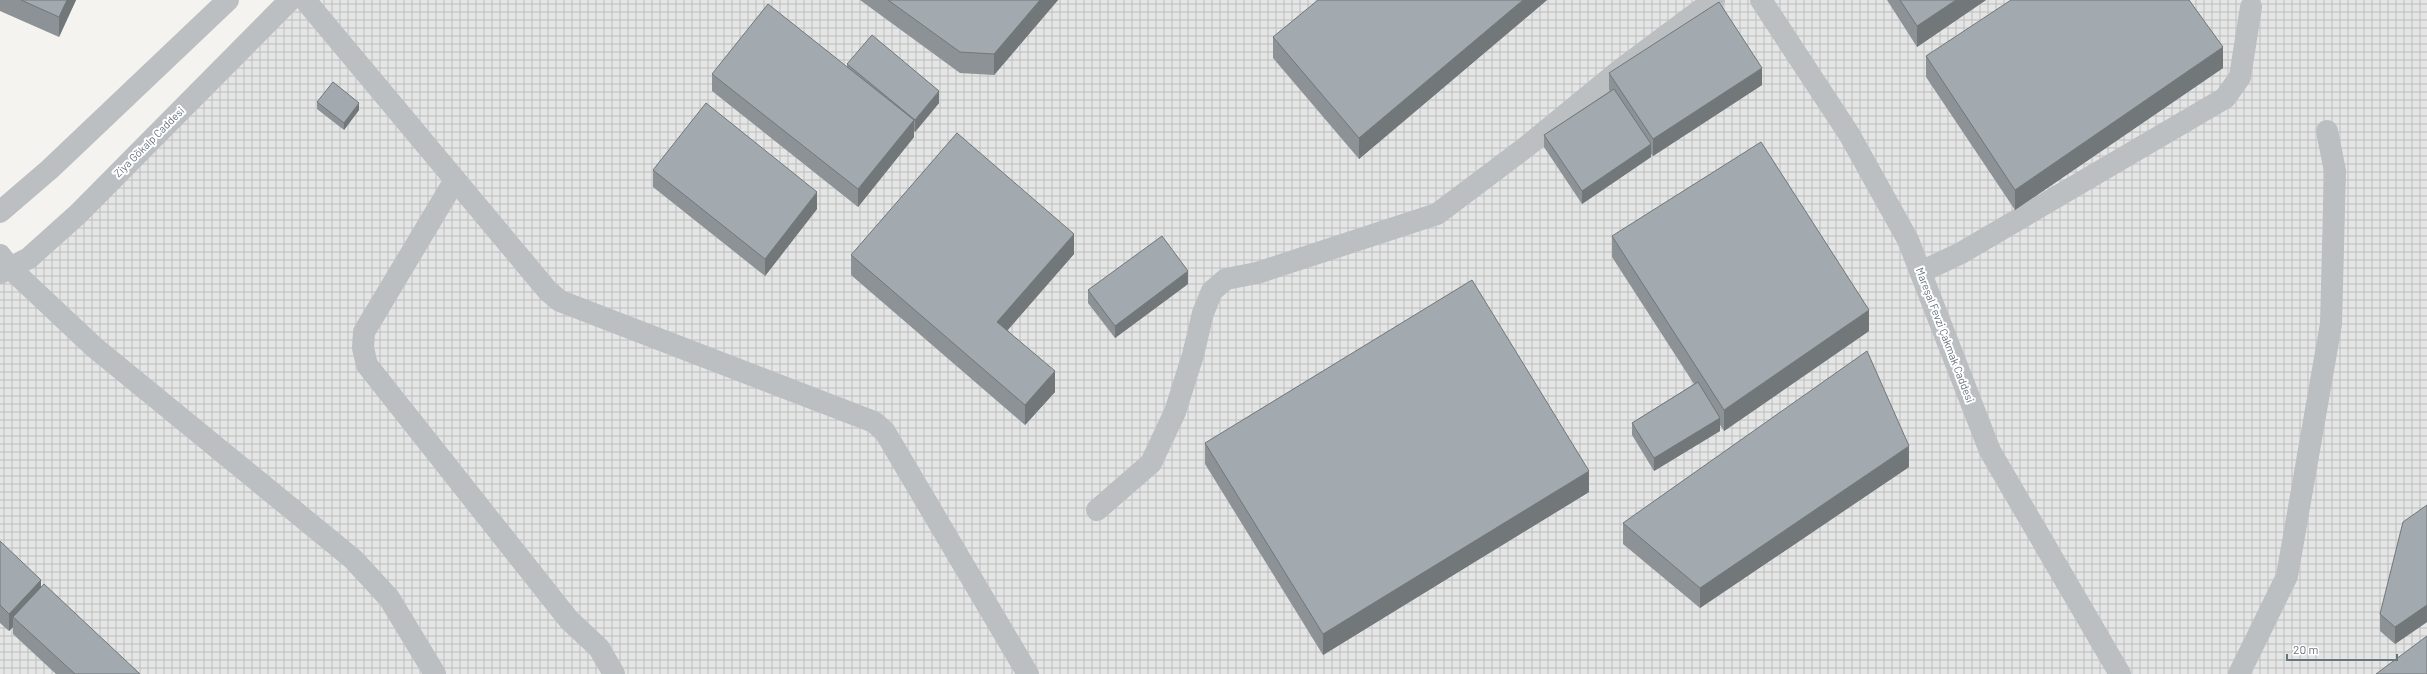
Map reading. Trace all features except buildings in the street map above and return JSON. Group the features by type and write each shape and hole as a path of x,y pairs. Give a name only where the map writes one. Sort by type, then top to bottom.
{"street":[{"path":"0,212 50,169 228,0"},
{"name":"Ziya Gökalp Caddesi","path":"3,265 29,258 78,214 290,0"},
{"path":"305,0 548,291 560,301 874,422 885,432 1028,674"},
{"path":"1097,510 1151,463 1175,412 1193,355 1203,313 1212,291 1221,283 1226,279 1258,273 1437,214 1526,148 1620,70 1714,0"},
{"name":"Mareşal Fevzi Çakmak Caddesi","path":"1761,0 1849,134 1908,240 1990,451 2120,674"},
{"path":"1921,272 1961,253 2225,98 2240,78 2251,7"},
{"path":"2239,674 2287,576 2331,324 2335,171 2327,131"},
{"path":"455,180 364,332 363,348 367,365 569,620 599,648 614,674"},
{"path":"3,265 94,347 353,559 389,598 435,674"}],"shaded area":[{"path":"294,0 2427,0 2427,674 0,674 0,275"}]}
